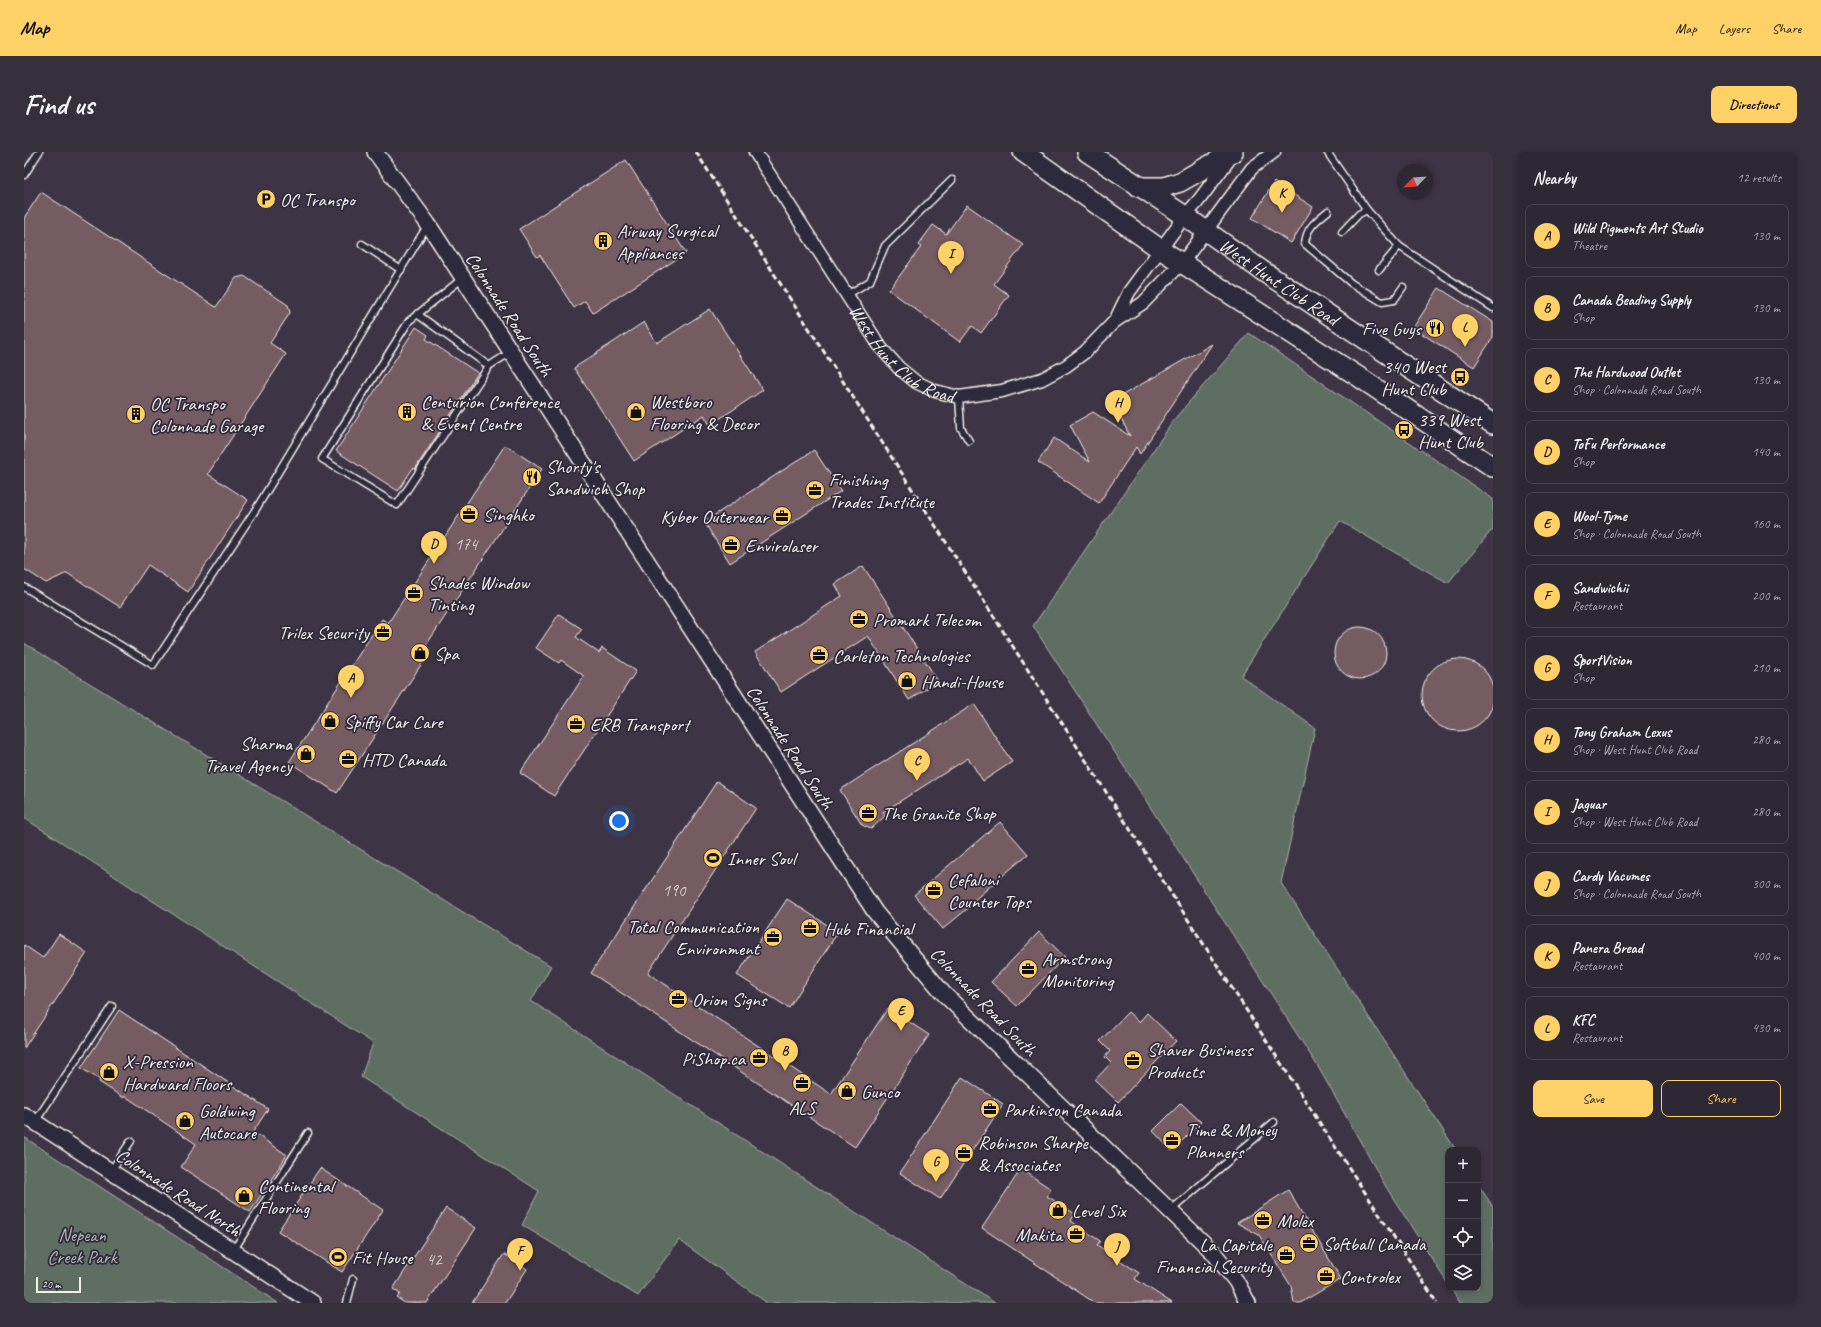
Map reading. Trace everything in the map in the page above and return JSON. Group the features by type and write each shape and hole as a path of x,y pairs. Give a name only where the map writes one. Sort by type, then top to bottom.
{"main road":[{"name":"West Hunt Club Road","path":"1023,152 1160,249 1352,373 1493,467"},
{"name":"West Hunt Club Road","path":"1087,152 1185,216 1264,272 1493,424"},
{"path":"1139,187 1164,187 1180,182 1234,152"}],"street":[{"name":"Colonnade Road South","path":"375,152 428,224 875,912 944,994 1213,1252 1236,1281 1248,1303"},
{"name":"West Hunt Club Road","path":"755,152 881,348 899,368 916,382 935,391 959,397 1022,387 1042,379 1066,366 1085,352 1114,322 1143,303 1182,262"},
{"path":"1160,249 1199,200 1234,152"},
{"path":"1182,262 1252,168 1274,152"},
{"name":"West Hunt Club Road","path":"1114,322 1129,292 1160,249"},
{"name":"Colonnade Road North","path":"30,1118 313,1303"}],"lane":[{"path":"24,175 39,152"},
{"path":"1327,152 1367,210 1399,246 1493,308"},
{"path":"847,294 870,281 885,246 952,180"},
{"path":"1342,232 1359,214 1367,210"},
{"path":"1328,211 1311,225 1305,244 1352,283 1382,302 1394,300 1403,287"},
{"path":"24,587 153,665 256,509 428,224"},
{"path":"362,244 401,270"},
{"path":"1379,270 1399,246"},
{"path":"463,278 408,321 322,458 397,505 489,366 511,352"},
{"path":"417,314 489,366"},
{"path":"959,397 961,428 969,441"},
{"path":"30,1118 112,1006"},
{"path":"1170,1211 1274,1122"},
{"path":"233,1251 308,1133"},
{"path":"111,1171 131,1141"},
{"path":"347,1303 353,1279"}],"green space":[{"path":"1249,333 1493,499 1493,531 1491,531 1448,583 1340,521 1241,676 1315,728 1281,883 1454,1147 1445,1147 1445,1279 1386,1187 1317,1065 1033,626 1176,417"},
{"path":"24,643 551,966 531,1001 995,1303 767,1303 679,1240 638,1296 522,1225 539,1191 361,1077 373,1043 24,818"},
{"name":"Nepean Creek Park","path":"24,1137 278,1303 24,1303"},
{"path":"1481,1189 1493,1207 1493,1303 1460,1303 1453,1291 1481,1291"}],"building":[{"name":"Airway Surgical Appliances","path":"626,160 686,253 593,313 585,301 574,308 540,255 537,257 519,229"},
{"path":"1274,182 1313,207 1291,243 1252,218"},
{"name":"OC Transpo Colonnade Garage","path":"41,192 216,307 236,278 244,276 288,305 290,313 270,343 286,354 208,474 248,500 188,592 148,565 120,607 67,573 46,583 24,569 24,218"},
{"path":"967,205 1023,245 994,284 1009,295 981,333 972,326 960,342 889,290 921,247 918,245 933,225 946,234"},
{"path":"1439,288 1493,322 1493,337 1474,367 1413,328"},
{"path":"710,309 763,390 710,425 704,415 634,461 574,368 644,322 657,343"},
{"name":"Centurion Conference & Event Centre","path":"416,327 428,335 426,339 478,373 415,469 413,468 398,491 336,451"},
{"path":"1212,344 1140,454 1136,447 1099,503 1038,462 1054,438 1090,462 1070,425 1093,412 1130,436 1112,401"},
{"path":"505,445 542,469 425,647 430,651 337,793 289,762 382,619 388,623"},
{"path":"814,450 841,491 730,563 704,522"},
{"path":"863,566 938,681 909,700 868,636 781,692 755,652 842,596 835,584"},
{"name":"ERB Transport","path":"559,614 582,629 576,637 599,653 602,648 636,671 554,796 520,773 584,676 561,660 559,663 536,648"},
{"path":"1355,627 1365,627 1379,634 1386,648 1386,658 1379,672 1365,679 1355,679 1345,675 1338,668 1334,658 1334,648 1338,638 1345,631"},
{"path":"1451,659 1465,659 1472,661 1484,669 1492,681 1494,695 1492,709 1484,721 1472,729 1465,731 1451,731 1444,729 1432,721 1424,709 1422,702 1422,688 1424,681 1432,669 1444,661"},
{"path":"974,704 1012,762 983,781 968,758 883,812 885,816 871,829 862,825 840,790"},
{"path":"717,781 756,808 648,973 831,1094 888,1008 929,1035 855,1147 591,973"},
{"path":"1000,822 1028,854 943,929 914,895"},
{"path":"787,899 838,932 789,1008 737,975"},
{"name":"Armstrong Monitoring","path":"1039,932 1065,957 1017,1006 991,982"},
{"path":"59,934 87,953 24,1048 24,945 43,958"},
{"path":"119,1010 268,1109 253,1132 287,1155 250,1212 181,1167 196,1144 125,1096 124,1098 99,1082 100,1080 81,1068"},
{"name":"Shaver Business Products","path":"1128,1012 1139,1022 1147,1013 1176,1041 1118,1102 1095,1080 1111,1063 1105,1057 1110,1051 1100,1041"},
{"path":"962,1077 1003,1104 940,1199 900,1173"},
{"path":"1181,1103 1201,1122 1172,1151 1153,1131"},
{"path":"320,1168 383,1210 342,1272 278,1231"},
{"path":"1021,1169 1051,1189 1047,1196 1075,1214 1071,1221 1100,1241 1097,1245 1139,1273 1135,1279 1172,1303 1095,1303 982,1228"},
{"path":"1288,1190 1341,1279 1300,1303 1294,1303 1291,1286 1259,1235 1237,1223"},
{"path":"446,1208 476,1228 427,1303 405,1303 397,1298 400,1294 393,1289"},
{"path":"504,1254 527,1269 505,1303 472,1303"}],"railway":[{"path":"696,152 1217,965 1437,1303"}],"place":[{"name":"OC Transpo","path":"266,199"},
{"name":"Panera Bread","path":"1282,213"},
{"name":"Airway Surgical Appliances","path":"603,241"},
{"name":"Jaguar","path":"951,274"},
{"name":"Five Guys","path":"1435,328"},
{"name":"KFC","path":"1465,347"},
{"name":"340 West Hunt Club","path":"1460,377"},
{"name":"Centurion Conference & Event Centre","path":"407,412"},
{"name":"Westboro Flooring & Decor","path":"636,412"},
{"name":"OC Transpo Colonnade Garage","path":"136,414"},
{"name":"Tony Graham Lexus","path":"1118,423"},
{"name":"339 West Hunt Club","path":"1404,430"},
{"name":"Shorty's Sandwich Shop","path":"532,477"},
{"name":"Finishing Trades Institute","path":"815,490"},
{"name":"Singhko","path":"469,514"},
{"name":"Kyber Outerwear","path":"782,516"},
{"name":"Envirolaser","path":"731,545"},
{"name":"ToFu Performance","path":"434,564"},
{"name":"Shades Window Tinting","path":"414,593"},
{"name":"Promark Telecom","path":"859,619"},
{"name":"Trilex Security","path":"383,632"},
{"name":"Spa","path":"420,653"},
{"name":"Carleton Technologies","path":"819,655"},
{"name":"Handi-House","path":"907,681"},
{"name":"Wild Pigments Art Studio","path":"351,698"},
{"name":"Spiffy Car Care","path":"330,721"},
{"name":"ERB Transport","path":"576,724"},
{"name":"Sharma Travel Agency","path":"306,754"},
{"name":"HTD Canada","path":"348,759"},
{"name":"The Hardwood Outlet","path":"917,781"},
{"name":"The Granite Shop","path":"868,813"},
{"name":"Inner Soul","path":"713,858"},
{"name":"Cefaloni Counter Tops","path":"934,890"},
{"name":"Hub Financial","path":"810,928"},
{"name":"Total Communication Environment","path":"773,937"},
{"name":"Armstrong Monitoring","path":"1028,969"},
{"name":"Orion Signs","path":"678,999"},
{"name":"Wool-Tyme","path":"901,1031"},
{"name":"PiShop.ca","path":"759,1058"},
{"name":"Shaver Business Products","path":"1133,1060"},
{"name":"Canada Beading Supply","path":"785,1071"},
{"name":"X-Pression Hardward Floors","path":"109,1072"},
{"name":"ALS","path":"802,1083"},
{"name":"Gunco","path":"847,1091"},
{"name":"Parkinson Canada","path":"990,1109"},
{"name":"Goldwing Autocare","path":"185,1121"},
{"name":"Time & Money Planners","path":"1172,1140"},
{"name":"Robinson Sharpe & Associates","path":"964,1153"},
{"name":"SportVision","path":"936,1182"},
{"name":"Continental Flooring","path":"244,1196"},
{"name":"Level Six","path":"1058,1210"},
{"name":"Molex","path":"1263,1220"},
{"name":"Makita","path":"1076,1234"},
{"name":"Softball Canada","path":"1309,1243"},
{"name":"La Capitale Financial Security","path":"1286,1255"},
{"name":"Fit House","path":"338,1257"},
{"name":"Cardy Vacumes","path":"1117,1266"},
{"name":"Sandwichii","path":"520,1271"},
{"name":"Controlex","path":"1326,1276"}]}
